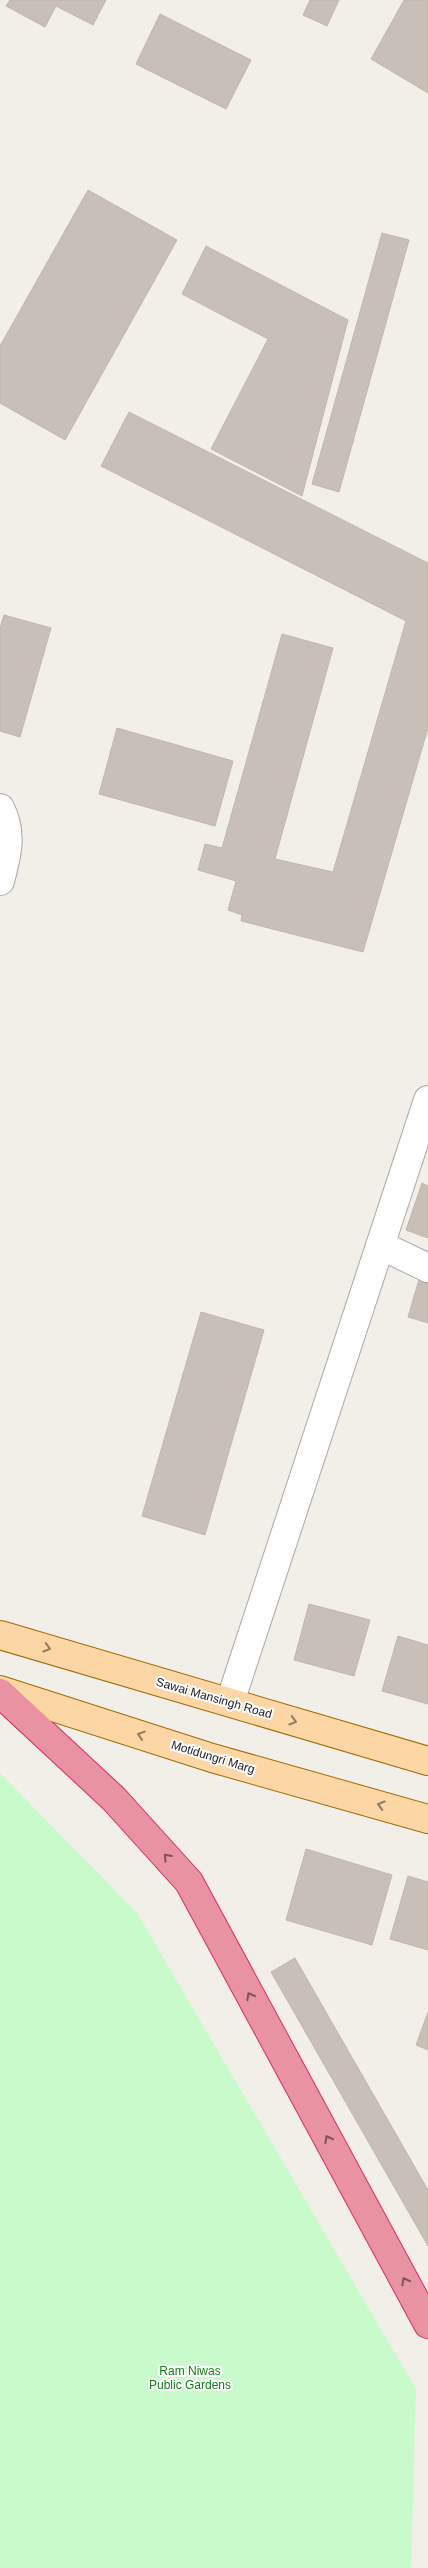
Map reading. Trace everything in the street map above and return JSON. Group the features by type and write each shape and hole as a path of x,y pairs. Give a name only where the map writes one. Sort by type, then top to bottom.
{"highway":[{"path":"0,1692 114,1799 189,1882 428,2324"}],"main road":[{"name":"Sawai Mansingh Road","path":"0,1635 428,1761"},
{"name":"Motidungri Marg","path":"0,1692 212,1758 428,1819"}],"street":[{"path":"0,808 7,821 9,850 0,881"},
{"path":"230,1702 428,1100"},
{"path":"380,1244 428,1268"}],"green space":[{"name":"Ram Niwas Public Gardens","path":"0,1773 137,1913 416,2389 411,2568 0,2568"}],"building":[{"path":"10,0 106,0 93,25 56,6 45,27 6,6"},
{"path":"310,0 339,0 327,26 303,15"},
{"path":"404,0 428,0 428,93 371,59"},
{"path":"160,14 251,60 226,109 136,64"},
{"path":"88,190 177,240 65,440 0,403 0,346"},
{"path":"382,233 409,240 339,492 312,484"},
{"path":"206,246 348,320 302,496 211,449 268,339 182,294"},
{"path":"129,412 428,563 428,728 363,952 241,921 242,915 228,910 236,881 198,870 205,844 222,848 282,634 333,648 275,859 333,872 406,621 101,466"},
{"path":"4,615 51,628 20,737 0,731 0,628"},
{"path":"117,728 233,761 215,826 99,794"},
{"path":"422,1183 428,1186 428,1238 406,1230"},
{"path":"420,1276 428,1279 428,1323 408,1317"},
{"path":"201,1312 264,1330 205,1535 142,1516"},
{"path":"309,1604 370,1620 354,1676 294,1660"},
{"path":"398,1636 428,1645 428,1704 382,1691"},
{"path":"306,1849 392,1875 372,1945 286,1920"},
{"path":"408,1876 428,1882 428,1950 390,1939"},
{"path":"295,1958 428,2190 428,2246 271,1972"},
{"path":"428,2012 428,2050 416,2045"}]}
